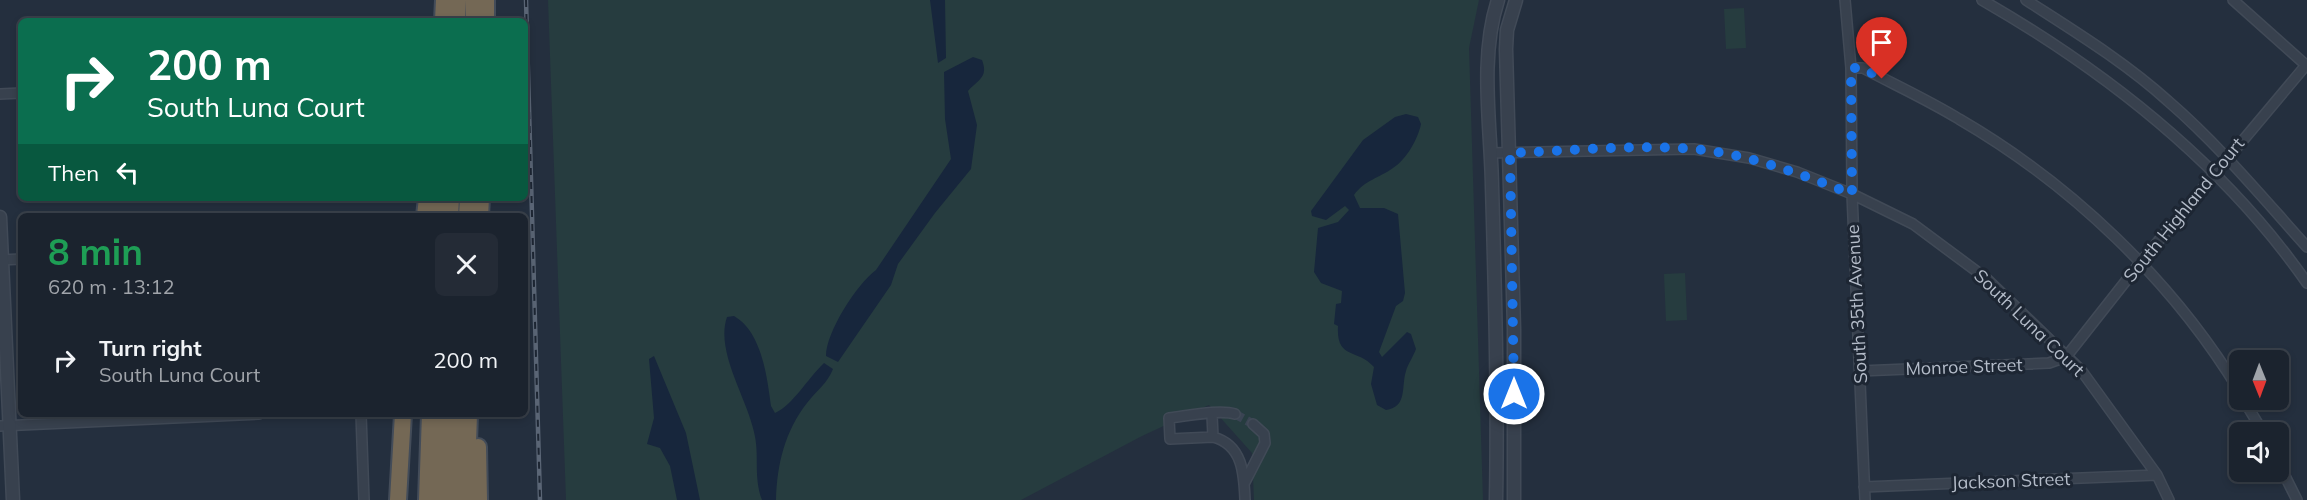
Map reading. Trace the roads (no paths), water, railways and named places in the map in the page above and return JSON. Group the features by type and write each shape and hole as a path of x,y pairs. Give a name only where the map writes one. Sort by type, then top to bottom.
{"highway":[{"path":"443,18 444,0"},
{"path":"456,18 457,0"},
{"path":"473,0 474,18"},
{"path":"486,0 486,18"},
{"path":"398,500 403,417"},
{"path":"427,500 430,417"},
{"path":"440,500 443,417"},
{"path":"454,500 457,417"},
{"path":"466,500 469,417"},
{"path":"476,417 479,500"}],"street":[{"path":"1496,500 1489,49 1498,0"},
{"path":"1514,500 1514,329 1507,40 1516,0"},
{"name":"South 35th Avenue","path":"1845,0 1851,68 1852,194 1865,500"},
{"path":"1982,0 2040,34 2094,71 2150,114 2214,173 2277,244 2307,283"},
{"path":"2026,0 2082,35 2167,99 2227,157 2307,247"},
{"path":"2233,0 2306,65"},
{"path":"2040,34 2051,16"},
{"name":"South Highland Court","path":"2066,357 2227,157 2306,65"},
{"path":"1851,68 1863,68 1960,119 2039,172 2082,207 2140,263 2174,300 2229,377"},
{"path":"0,94 18,93"},
{"name":"South Luna Court","path":"1491,153 1694,149 1749,158 1787,169 1852,194 1913,224 1987,279 2081,370 2157,475 2169,500"},
{"path":"0,217 5,426 13,500"},
{"path":"1,260 18,259"},
{"name":"Monroe Street","path":"1860,371 2049,363 2066,357"},
{"path":"1235,414 1226,411 1212,415 1169,418 1170,439 1213,437 1222,440 1240,457 1245,500"},
{"path":"1212,415 1213,437"},
{"path":"5,426 173,417"},
{"path":"361,417 364,500"},
{"path":"1244,484 1265,443 1264,434 1253,424"},
{"path":"1240,457 1258,457"},
{"name":"Jackson Street","path":"1864,487 2157,475"},
{"path":"2288,482 2297,500"}],"water":[{"path":"930,0 945,0 946,58 938,63"},
{"path":"973,57 982,60 984,71 981,78 968,91 977,125 971,169 898,264 891,285 838,362 826,356 827,346 844,309 860,286 876,270 951,159 945,119 944,72"},
{"path":"1406,114 1418,117 1421,124 1411,149 1398,164 1367,183 1354,195 1360,208 1384,208 1398,214 1405,293 1403,301 1396,306 1379,352 1382,357 1407,332 1411,334 1416,349 1406,371 1401,400 1398,405 1386,410 1377,405 1371,384 1374,367 1361,357 1344,349 1340,344 1338,326 1334,324 1336,304 1341,303 1342,291 1321,283 1314,272 1318,228 1338,222 1349,210 1345,206 1326,220 1312,216 1311,211 1363,140 1395,117"},
{"path":"734,316 743,323 757,344 765,369 771,406 775,413 794,398 824,363 833,369 793,425 780,461 776,500 762,500 759,491 754,432 728,359 724,330 727,317"},
{"path":"654,356 686,433 700,500 677,500 670,466 660,448 647,444 654,418 649,359"}],"tunnel":[{"path":"1235,414 1253,424"}],"railway":[{"path":"526,0 527,18"},
{"path":"528,71 540,500"}]}
